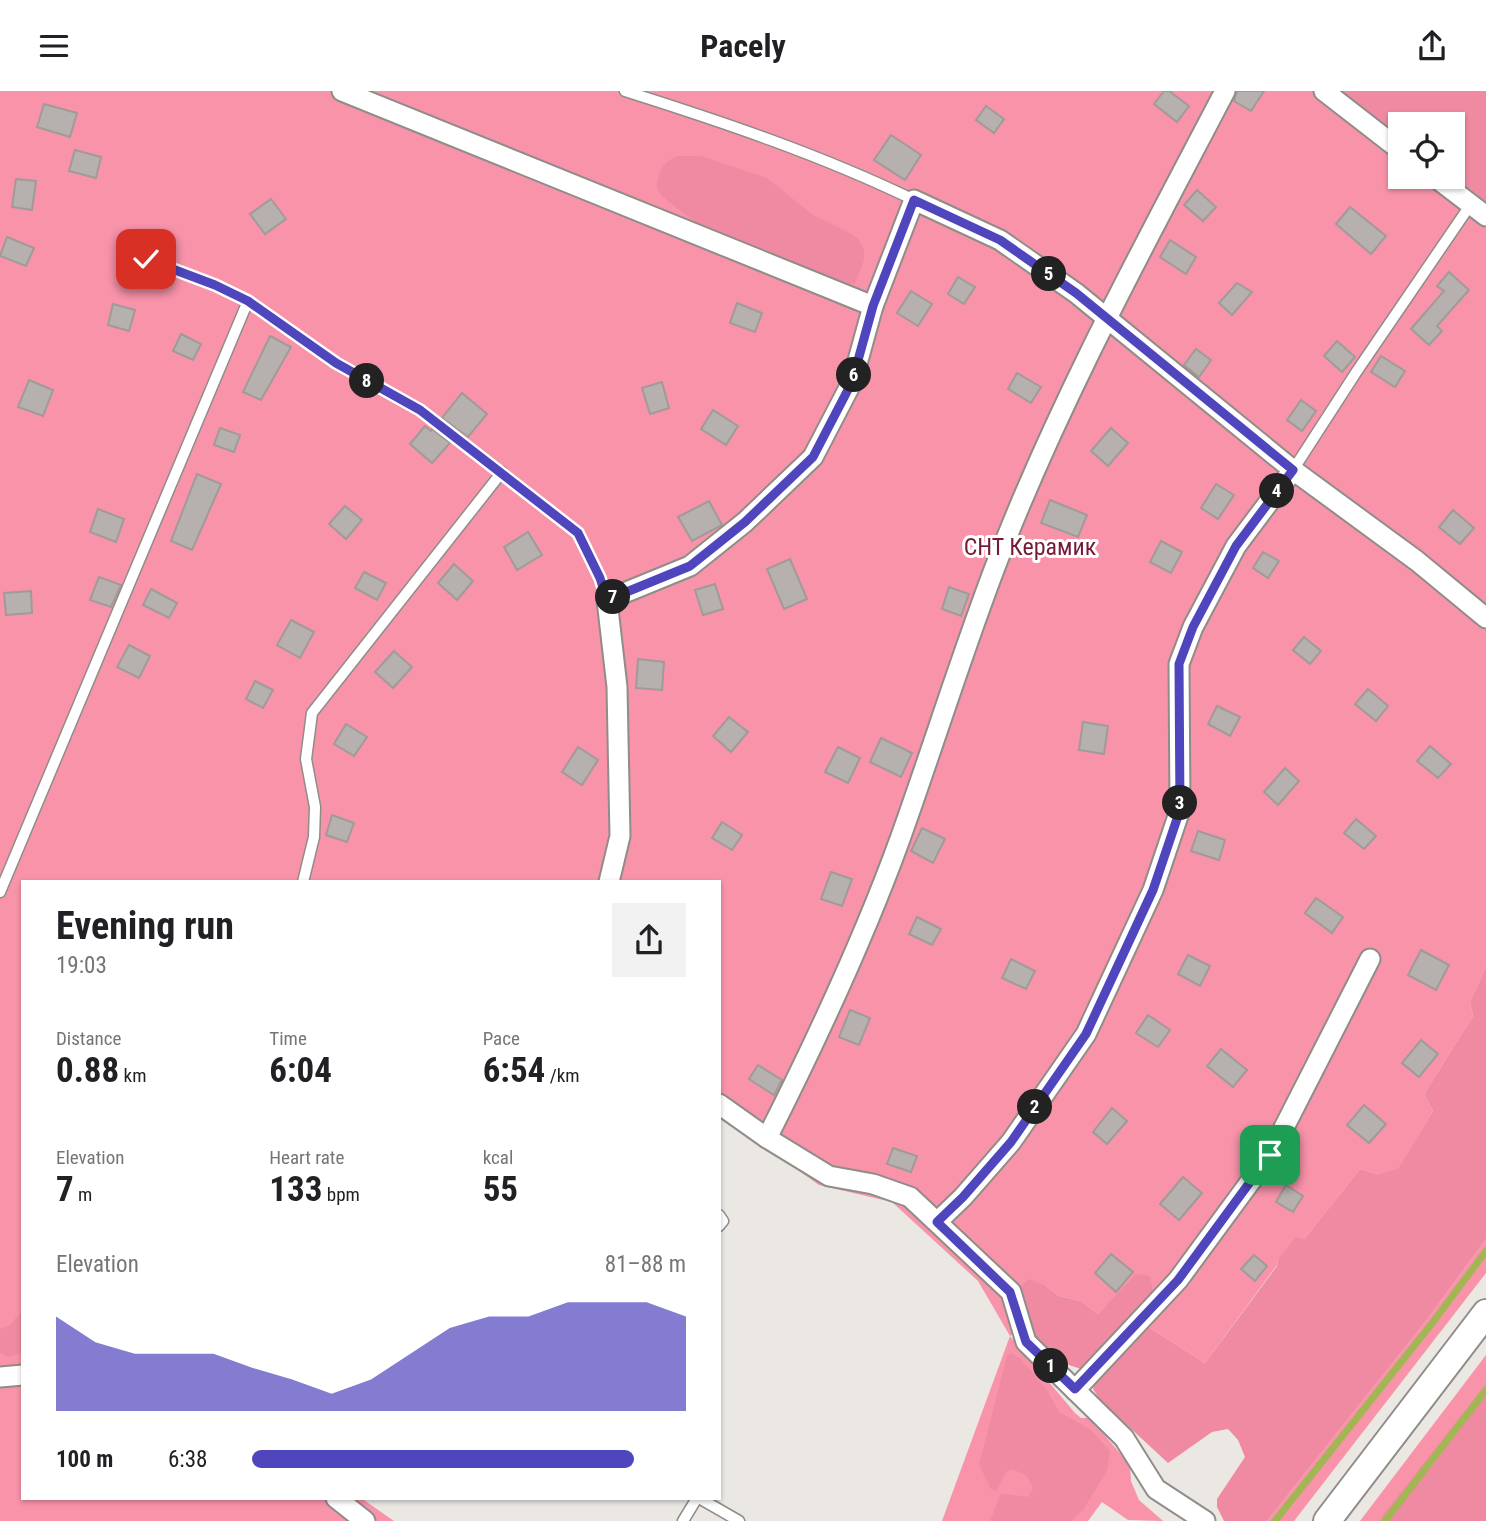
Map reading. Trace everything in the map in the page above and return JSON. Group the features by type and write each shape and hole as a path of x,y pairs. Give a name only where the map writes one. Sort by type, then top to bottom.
{"main road":[{"path":"1327,1521 1486,1313"}],"street":[{"path":"342,91 873,306"},
{"path":"767,1138 803,1068 860,938 900,839 932,741 998,561 1059,417 1107,318 1225,91"},
{"path":"1324,91 1388,141"},
{"path":"1451,189 1478,210"},
{"path":"609,880 620,836 617,687 607,600 690,566 745,522 813,457 852,382 873,306 914,200 1000,240 1076,293 1293,470 1417,561 1486,618"},
{"path":"937,1222 963,1197 1011,1142 1086,1034 1153,890 1180,810 1179,664 1193,627 1236,546 1293,470"},
{"path":"1075,1389 1178,1280 1270,1155 1370,959"},
{"path":"721,1105 828,1176 873,1184 910,1197 1010,1292 1026,1342 1124,1438 1156,1489 1194,1519"},
{"path":"0,1377 21,1375"},
{"path":"339,1500 365,1521"}],"lane":[{"path":"625,91 776,141 914,200"},
{"path":"1293,470 1357,371 1478,210"},
{"path":"146,259 215,285 248,301 336,363 420,410 578,533 600,578 607,600"},
{"path":"0,892 248,301"},
{"path":"303,880 314,827 315,807 306,759 312,713 502,472"},
{"path":"683,1521 697,1500"},
{"path":"702,1500 739,1521"}],"green space":[{"name":"СНТ Керамик","path":"0,91 1341,91 1388,127 1388,189 1465,189 1465,185 1486,202 1486,967 1470,1001 1473,1016 1424,1094 1433,1111 1398,1170 1377,1174 1360,1169 1304,1239 1278,1259 1277,1265 1205,1363 1144,1324 1115,1297 1098,1314 1081,1301 1059,1296 1046,1286 1026,1324 1010,1336 978,1281 892,1202 819,1185 721,1115 721,880 21,880 21,1500 364,1500 394,1521 0,1521"},
{"path":"1486,1239 1486,1273 1294,1521 1267,1521 1426,1321"},
{"path":"1010,1336 1075,1413 1081,1418 1090,1418 1130,1465 1131,1481 1139,1500 1163,1521 1128,1520 1102,1502 1088,1521 942,1521"},
{"path":"1486,1355 1486,1521 1360,1521"}],"shaded area":[{"path":"1341,91 1486,91 1486,202 1465,185 1465,112 1388,112 1388,127"},
{"path":"677,156 701,156 767,178 813,215 850,233 859,240 864,249 864,260 855,284 842,283 696,223 657,189 662,169"},
{"path":"1486,967 1486,1239 1426,1321 1267,1521 1224,1521 1217,1507 1217,1499 1245,1457 1238,1440 1228,1429 1212,1432 1168,1463 1100,1400 1093,1389 1096,1377 1144,1324 1205,1363 1277,1266 1278,1259 1296,1237 1304,1239 1360,1169 1377,1174 1398,1169 1433,1111 1424,1094 1473,1016 1470,1001"},
{"path":"1136,1274 1150,1276 1153,1291 1147,1306 1081,1369 1066,1364 1032,1341 1017,1291 1029,1279 1046,1286 1059,1296 1081,1301 1098,1314"},
{"path":"21,1312 21,1354 7,1357 0,1353 0,1329 10,1325"},
{"path":"1011,1353 1021,1359 1047,1390 1059,1412 1090,1429 1110,1451 1107,1470 1084,1509 1071,1521 990,1521 1000,1495 1028,1497 1033,1488 1027,1476 1013,1469 1007,1471 996,1491 991,1489 979,1465 1007,1356"},
{"path":"1486,1384 1486,1521 1380,1521 1383,1515"}],"building":[{"path":"1164,91 1169,91 1189,106 1177,122 1154,104"},
{"path":"1237,91 1264,91 1251,111 1234,101"},
{"path":"44,104 77,113 70,137 37,127"},
{"path":"986,106 1004,119 994,133 976,120"},
{"path":"891,135 921,155 905,180 874,160"},
{"path":"75,150 101,157 96,178 69,171"},
{"path":"16,179 36,181 32,210 12,207"},
{"path":"1197,190 1216,207 1203,221 1184,205"},
{"path":"271,199 286,219 265,234 250,214"},
{"path":"1350,207 1386,236 1371,254 1336,224"},
{"path":"7,237 34,248 26,266 0,256"},
{"path":"1170,240 1196,257 1186,274 1160,257"},
{"path":"1449,272 1469,290 1437,326 1442,331 1429,345 1411,329 1444,291 1437,286"},
{"path":"958,277 975,287 964,304 948,294"},
{"path":"1237,283 1252,292 1232,315 1219,303"},
{"path":"911,291 932,304 918,326 897,313"},
{"path":"737,303 762,313 755,332 730,323"},
{"path":"113,304 135,310 129,331 108,325"},
{"path":"181,334 201,344 193,360 173,351"},
{"path":"270,336 291,347 261,400 243,392"},
{"path":"1337,341 1355,357 1342,372 1324,356"},
{"path":"1196,349 1211,360 1199,377 1184,365"},
{"path":"1381,356 1405,371 1395,387 1371,372"},
{"path":"1017,373 1041,387 1031,403 1008,389"},
{"path":"29,380 53,390 43,416 18,407"},
{"path":"662,382 669,408 650,414 642,388"},
{"path":"462,393 487,414 468,437 442,418"},
{"path":"1301,400 1316,411 1302,431 1287,420"},
{"path":"713,410 738,426 726,445 701,429"},
{"path":"425,426 450,443 432,463 410,444"},
{"path":"220,428 240,435 234,452 214,445"},
{"path":"1111,428 1128,443 1108,466 1091,451"},
{"path":"197,474 221,484 192,550 171,541"},
{"path":"1216,484 1234,495 1218,519 1201,508"},
{"path":"1050,500 1087,515 1078,537 1041,523"},
{"path":"709,501 722,525 692,541 678,517"},
{"path":"345,506 362,520 346,539 329,524"},
{"path":"98,509 124,519 116,542 90,532"},
{"path":"1453,510 1474,528 1460,544 1439,527"},
{"path":"528,532 542,555 517,570 504,547"},
{"path":"1161,541 1182,552 1171,573 1150,562"},
{"path":"1263,552 1279,561 1268,578 1253,568"},
{"path":"790,559 807,599 784,609 767,569"},
{"path":"454,564 473,581 457,600 438,583"},
{"path":"364,572 386,583 377,600 355,588"},
{"path":"99,577 121,585 111,607 90,600"},
{"path":"715,584 723,609 703,615 695,590"},
{"path":"949,587 969,594 961,616 942,609"},
{"path":"151,589 177,603 169,618 143,605"},
{"path":"31,591 32,613 6,615 4,593"},
{"path":"291,620 314,632 300,658 277,645"},
{"path":"1304,637 1321,651 1310,664 1293,650"},
{"path":"129,645 150,656 139,678 117,667"},
{"path":"394,651 412,667 393,688 375,672"},
{"path":"638,659 664,662 662,690 636,688"},
{"path":"255,681 273,690 263,708 246,699"},
{"path":"1368,689 1388,706 1376,721 1355,704"},
{"path":"1217,706 1240,717 1230,736 1208,724"},
{"path":"729,717 748,732 731,752 713,736"},
{"path":"1083,722 1108,726 1104,754 1079,750"},
{"path":"346,724 367,737 354,756 334,744"},
{"path":"881,738 912,753 901,777 870,762"},
{"path":"1430,746 1451,764 1438,778 1417,761"},
{"path":"578,747 598,760 582,785 562,772"},
{"path":"838,747 860,758 848,783 825,772"},
{"path":"1285,768 1299,781 1278,805 1264,792"},
{"path":"332,815 354,823 347,842 326,835"},
{"path":"1356,819 1376,836 1364,849 1344,833"},
{"path":"722,822 742,835 732,850 712,838"},
{"path":"922,828 945,839 933,863 911,851"},
{"path":"1198,831 1225,840 1219,860 1191,851"},
{"path":"831,872 852,879 842,906 821,899"},
{"path":"1316,898 1343,917 1332,933 1305,913"},
{"path":"917,917 941,929 932,945 909,934"},
{"path":"1421,950 1449,965 1436,990 1408,975"},
{"path":"1188,955 1210,966 1200,986 1178,974"},
{"path":"1011,959 1035,971 1026,989 1002,978"},
{"path":"850,1010 870,1018 859,1045 839,1037"},
{"path":"1148,1015 1170,1030 1158,1047 1136,1033"},
{"path":"1421,1040 1438,1054 1419,1077 1402,1063"},
{"path":"1221,1049 1247,1070 1233,1087 1207,1066"},
{"path":"758,1065 782,1080 774,1095 749,1079"},
{"path":"1364,1105 1386,1124 1369,1143 1347,1125"},
{"path":"1112,1108 1127,1121 1107,1144 1093,1132"},
{"path":"893,1148 917,1156 911,1172 887,1164"},
{"path":"1183,1177 1202,1193 1179,1220 1160,1204"},
{"path":"1286,1185 1303,1196 1293,1212 1276,1202"},
{"path":"1111,1254 1133,1272 1116,1292 1095,1273"},
{"path":"1254,1255 1267,1266 1255,1281 1241,1269"}],"waterway":[{"path":"1275,1521 1486,1251"},
{"path":"1385,1521 1486,1390"}],"route":[{"path":"146,259 215,285 248,301 336,363 420,410 578,533 600,578 607,600 690,566 745,522 813,457 852,382 873,306 914,200 1000,240 1076,293 1293,470 1236,546 1193,627 1179,664 1180,810 1153,890 1086,1034 1011,1142 963,1197 937,1222 1010,1292 1026,1342 1075,1389 1178,1280 1270,1155"}]}
